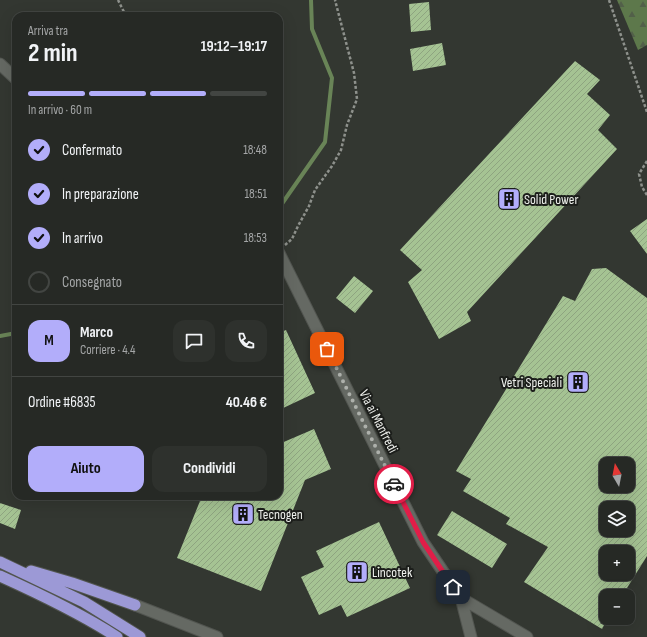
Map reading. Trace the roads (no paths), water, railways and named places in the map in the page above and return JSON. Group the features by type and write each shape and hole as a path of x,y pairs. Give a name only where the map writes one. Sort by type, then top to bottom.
{"highway":[{"path":"0,562 72,583 135,605"},
{"path":"0,562 84,602 140,637"},
{"path":"0,576 35,592 117,637"}],"street":[{"path":"0,64 12,75"},
{"name":"Via ai Manfredi","path":"283,254 423,542 460,598 471,637"},
{"name":"Via ai Manfredi","path":"460,598 527,637"},
{"path":"135,605 218,637"}],"waterway":[{"path":"283,202 325,142 332,78 312,29 311,0"},
{"path":"0,336 12,334"}],"place":[{"name":"Solid Power","path":"509,199"},
{"name":"Vetri Speciali","path":"578,382"},
{"name":"Tecnogen","path":"243,514"},
{"name":"Lincotek","path":"357,572"}]}
